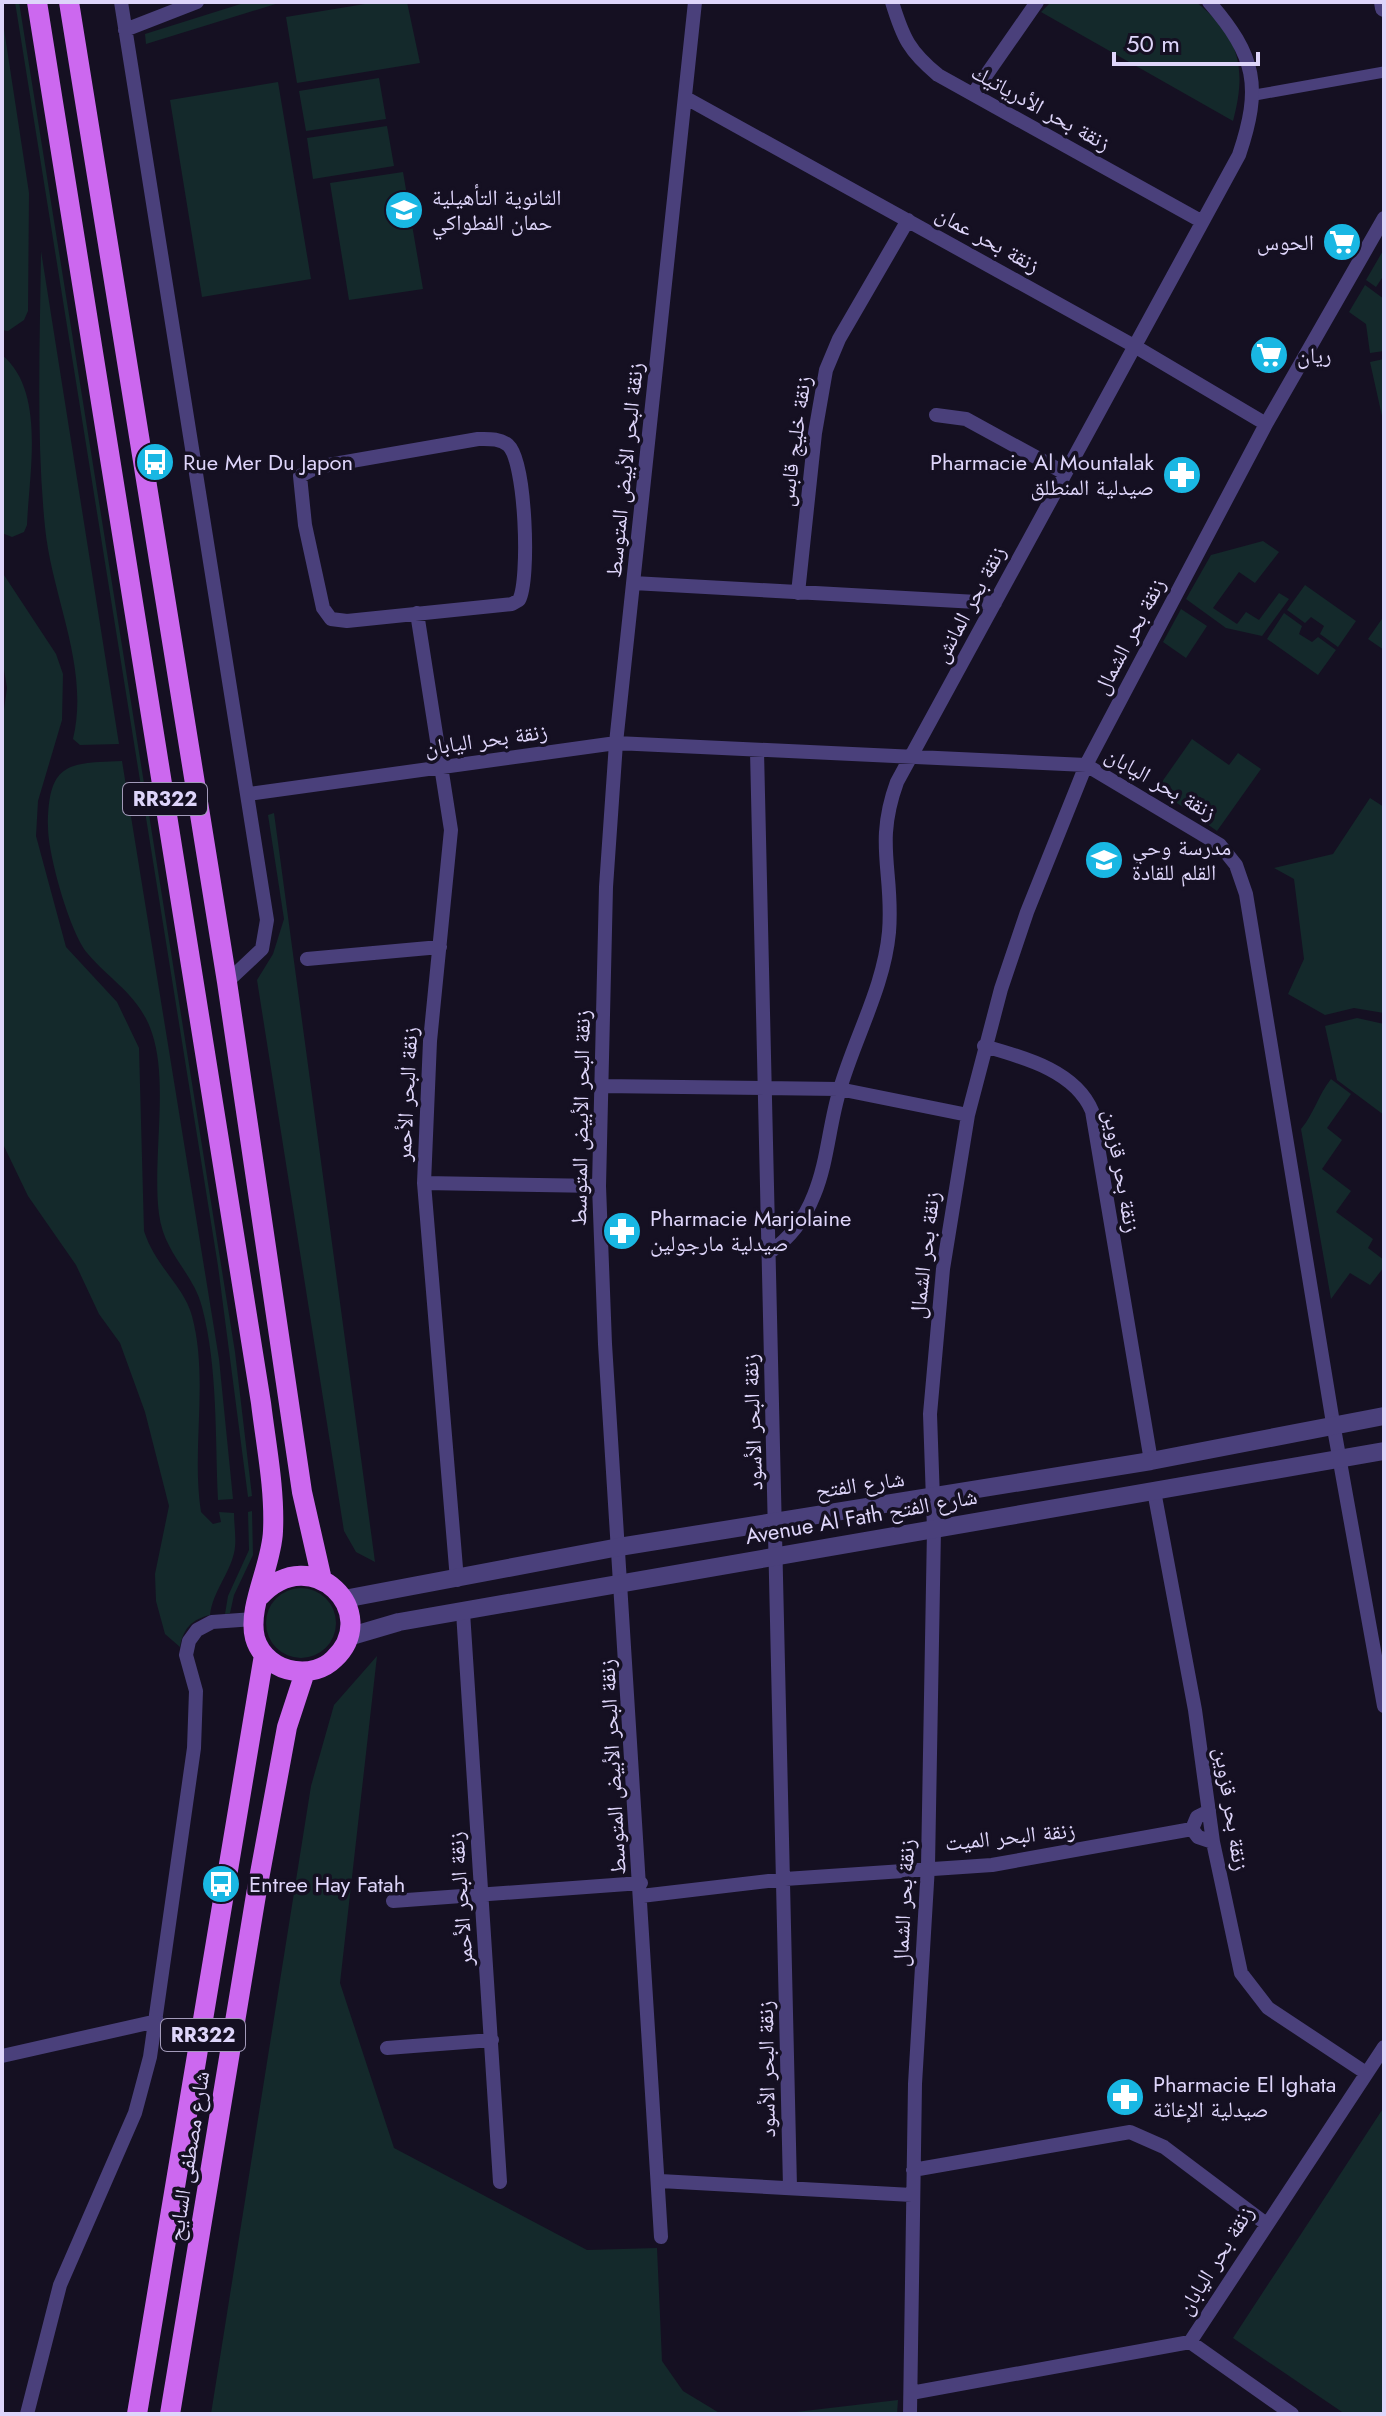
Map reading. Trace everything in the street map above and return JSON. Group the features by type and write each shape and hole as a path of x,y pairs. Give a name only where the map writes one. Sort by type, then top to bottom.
{"main road":[{"name":"RR322","path":"37,2 261,1403 274,1528 272,1551 254,1619 255,1637 264,1655 137,2414"},
{"name":"RR322","path":"69,2 227,982 302,1492 322,1580"},
{"path":"260,1596 281,1578 309,1575 322,1580 344,1599 350,1624 348,1637 332,1661 305,1672 283,1668 264,1655"},
{"name":"شارع مصطفى السايح","path":"170,2414 256,1895 287,1727 305,1672"}],"street":[{"path":"121,2 249,794 268,930 256,957 227,982"},
{"path":"125,30 197,2"},
{"name":"زنقة البحر الأبيض المتوسط","path":"661,2237 599,1186 606,887 616,743 695,2"},
{"name":"زنقة بحر الأدرياتيك","path":"892,2 902,35 913,54 938,75 1201,221"},
{"path":"973,94 1037,2"},
{"name":"زنقة بحر المانش","path":"770,1252 784,1243 803,1218 815,1194 839,1089 866,1017 888,935 884,829 893,792 1063,472 1136,347 1239,155 1252,118 1255,95 1239,41 1209,2"},
{"path":"1255,95 1384,72"},
{"name":"زنقة بحر عمان","path":"686,98 1136,347 1266,424"},
{"name":"زنقة بحر الشمال","path":"910,2414 912,2195 928,1866 934,1529 930,1414 949,1223 968,1115 984,1046 1027,912 1086,765 1266,424 1384,218"},
{"name":"زنقة خليج قابس","path":"798,593 815,433 826,370 839,339 908,220"},
{"path":"936,415 966,419 1063,472"},
{"path":"478,439 502,441 516,456 520,468 523,593 512,604 417,613 347,621 336,621 327,614 305,525 300,476 317,467 478,439"},
{"path":"633,583 995,603"},
{"name":"زنقة البحر الأحمر","path":"417,613 451,830 424,1135 424,1183 457,1580"},
{"name":"زنقة بحر اليابان","path":"249,794 616,743 1086,765 1213,839 1228,851 1236,865 1252,925 1333,1423 1384,1706"},
{"name":"زنقة البحر الأسود","path":"757,751 790,2187"},
{"path":"307,959 440,947"},
{"name":"زنقة بحر قزوين","path":"984,1046 1043,1066 1086,1097 1096,1124 1119,1284 1151,1461"},
{"path":"601,1086 839,1089 968,1115"},
{"path":"424,1183 599,1186"},
{"name":"شارع الفتح","path":"344,1599 619,1547 1151,1461 1333,1423 1384,1416"},
{"name":"Avenue Al Fath شارع الفتح","path":"348,1637 399,1622 1384,1451"},
{"name":"زنقة بحر قزوين","path":"1154,1491 1195,1710 1213,1842 1241,1973 1253,1993 1268,2008 1366,2073"},
{"name":"زنقة البحر الأحمر","path":"463,1612 500,2182"},
{"path":"27,2414 60,2285 135,2113 157,2021 194,1748 196,1691 186,1655 189,1641 197,1630 212,1622 254,1619"},
{"path":"1209,1811 1197,1817 1192,1829 1198,1837 1213,1842"},
{"name":"زنقة البحر الميت","path":"393,1901 481,1892 641,1889 928,1866 992,1865 1192,1829"},
{"path":"2,2056 157,2021"},
{"path":"387,2048 492,2040"},
{"name":"زنقة بحر اليابان","path":"911,2393 1190,2342 1265,2223 1384,2047"},
{"path":"913,2170 1130,2132 1164,2147 1265,2223"},
{"path":"660,2181 912,2195"},
{"path":"1190,2342 1292,2414"}],"green space":[{"path":"15,2 19,2 235,1352 252,1496 248,1497 218,1266"},
{"path":"247,2 282,2 146,44 145,34"},
{"path":"377,2 407,2 420,63 297,83 286,17"},
{"path":"1051,2 1196,2 1222,28 1236,55 1239,85 1233,121 1041,12"},
{"path":"2,16 29,193 28,311 24,320 8,331 2,330"},
{"path":"379,78 386,119 306,131 299,91"},
{"path":"278,82 311,279 202,297 170,100"},
{"path":"387,126 394,166 313,179 307,138"},
{"path":"403,172 423,289 349,300 330,183"},
{"path":"1384,249 1384,275 1376,287 1366,280"},
{"path":"41,251 119,744 80,745 73,739 77,685 49,554 42,493 39,389"},
{"path":"1365,285 1384,299 1384,351 1370,353 1366,324 1349,312"},
{"path":"2,355 16,371 25,389 32,434 27,525 24,532 12,537 2,533"},
{"path":"1384,359 1384,416 1382,416 1370,362"},
{"path":"1263,541 1279,552 1255,583 1239,572 1213,608 1237,624 1246,612 1259,620 1279,593 1289,599 1262,636 1226,628 1186,599 1211,555"},
{"path":"2,572 56,654 63,674 62,720 38,801 36,836 66,947 117,1002 139,1048 144,1231 155,1255 188,1305 197,1340 200,1390 198,1488 201,1512 213,1524 221,1522 219,1512 234,1513 234,1553 229,1569 214,1598 210,1615 189,1626 180,1647 165,1634 156,1601 155,1574 169,1506 145,1412 120,1343 99,1314 76,1265 28,1196 2,1142 2,723 7,688 2,657"},
{"path":"1305,585 1356,621 1338,647 1320,634 1324,626 1311,617 1305,623 1287,610"},
{"path":"1181,609 1207,626 1186,658 1163,642"},
{"path":"1284,613 1302,626 1299,634 1312,642 1318,637 1336,650 1318,675 1267,639"},
{"path":"1384,616 1384,650 1368,639"},
{"path":"1192,739 1229,765 1238,753 1261,769 1217,831 1157,789"},
{"path":"122,761 219,1359 233,1499 218,1500 213,1378 202,1307 192,1283 172,1252 159,1214 160,1098 157,1053 152,1033 133,999 81,944 61,893 49,840 49,806 57,778 75,766"},
{"path":"1370,798 1384,807 1384,1013 1354,1008 1325,1015 1288,994 1304,959 1294,879 1274,868 1333,854"},
{"path":"274,813 375,1562 356,1552 344,1531 257,980 273,954 284,919 268,815"},
{"path":"1357,1018 1384,1024 1384,1115 1337,1080 1325,1026"},
{"path":"1331,1079 1351,1094 1327,1128 1342,1140 1322,1169 1351,1191 1336,1212 1373,1239 1368,1248 1384,1260 1384,1267 1370,1285 1350,1273 1331,1299 1301,1129"},
{"path":"252,1511 253,1555 234,1595 230,1613 225,1614 228,1596 249,1550 248,1512"},
{"path":"301,1588 326,1598 336,1623 326,1648 301,1658 276,1648 266,1623 276,1598"},
{"path":"377,1656 340,1983 394,2148 587,2250 657,2248 662,2361 683,2391 721,2414 211,2414 311,1786 334,1705"},
{"path":"1384,2107 1384,2414 1345,2414 1233,2338"},
{"path":"898,2400 897,2414 779,2414"}],"place":[{"name":"الثانوية التأهيلية حمان الفطواكي","path":"404,210"},
{"name":"الحوس","path":"1342,242"},
{"name":"ريان","path":"1269,355"},
{"name":"Rue Mer Du Japon","path":"155,462"},
{"name":"Pharmacie Al Mountalak صيدلية المنطلق","path":"1182,475"},
{"name":"مدرسة وحي القلم للقادة","path":"1104,860"},
{"name":"Pharmacie Marjolaine صيدلية مارجولين","path":"622,1231"},
{"name":"Entree Hay Fatah","path":"221,1884"},
{"name":"Pharmacie El Ighata صيدلية الإغاثة","path":"1125,2097"}]}
